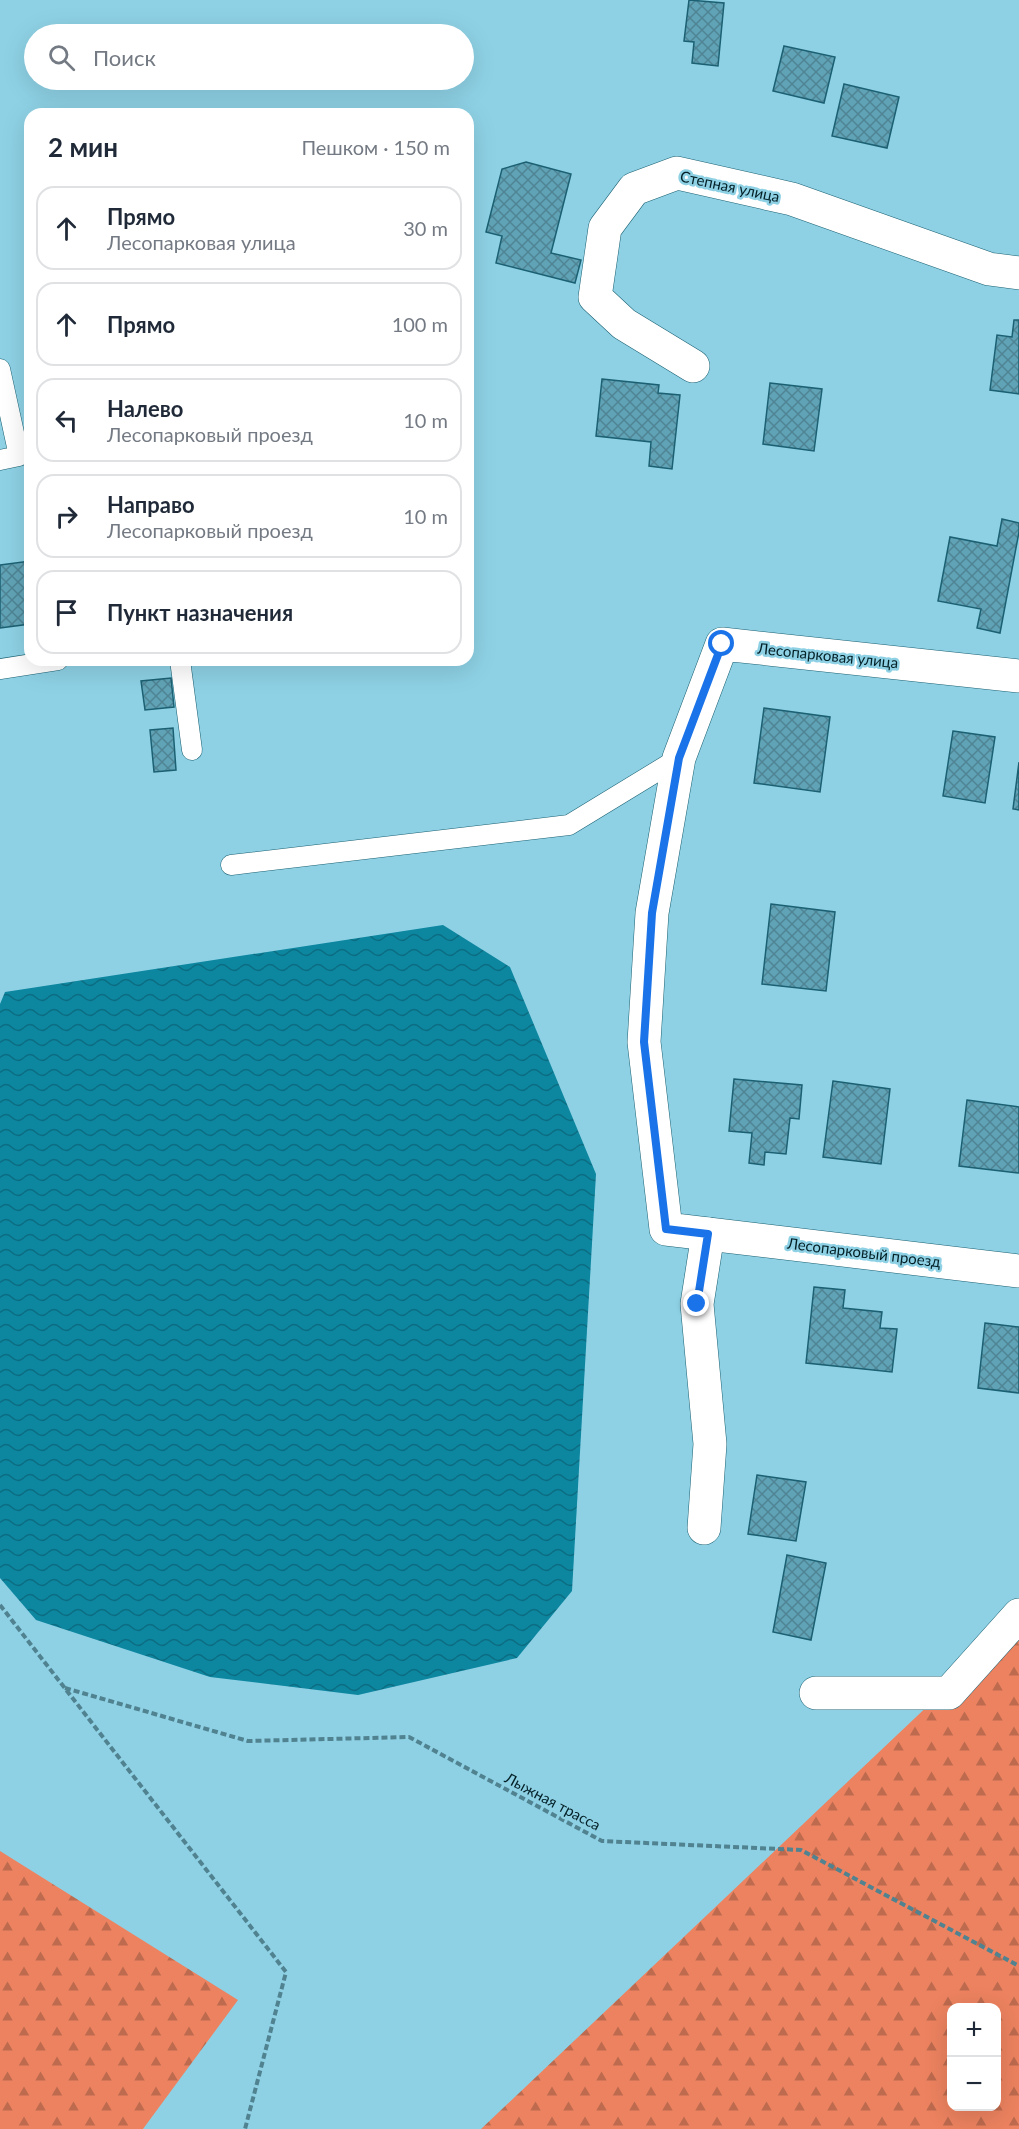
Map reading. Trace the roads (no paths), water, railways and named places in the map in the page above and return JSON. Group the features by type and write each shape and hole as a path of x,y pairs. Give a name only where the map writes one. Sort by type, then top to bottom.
{"street":[{"name":"Степная улица","path":"693,366 624,324 595,297 605,228 634,189 677,173 792,199 989,269 1019,273"},
{"name":"Лесопарковая улица","path":"679,758 722,644 1019,676"},
{"name":"Лесопарковый проезд","path":"679,758 652,913 644,1042 666,1229 1019,1270"},
{"path":"704,1528 710,1444 697,1304 708,1234"},
{"path":"816,1693 949,1693 1019,1615"}],"lane":[{"path":"0,369 19,456 0,460"},
{"path":"0,669 24,665"},
{"path":"181,666 192,750"},
{"path":"231,865 569,825 679,758"}],"water":[{"path":"443,925 510,967 596,1174 572,1591 517,1658 358,1695 210,1677 36,1620 0,1578 0,1004 5,992"}]}
